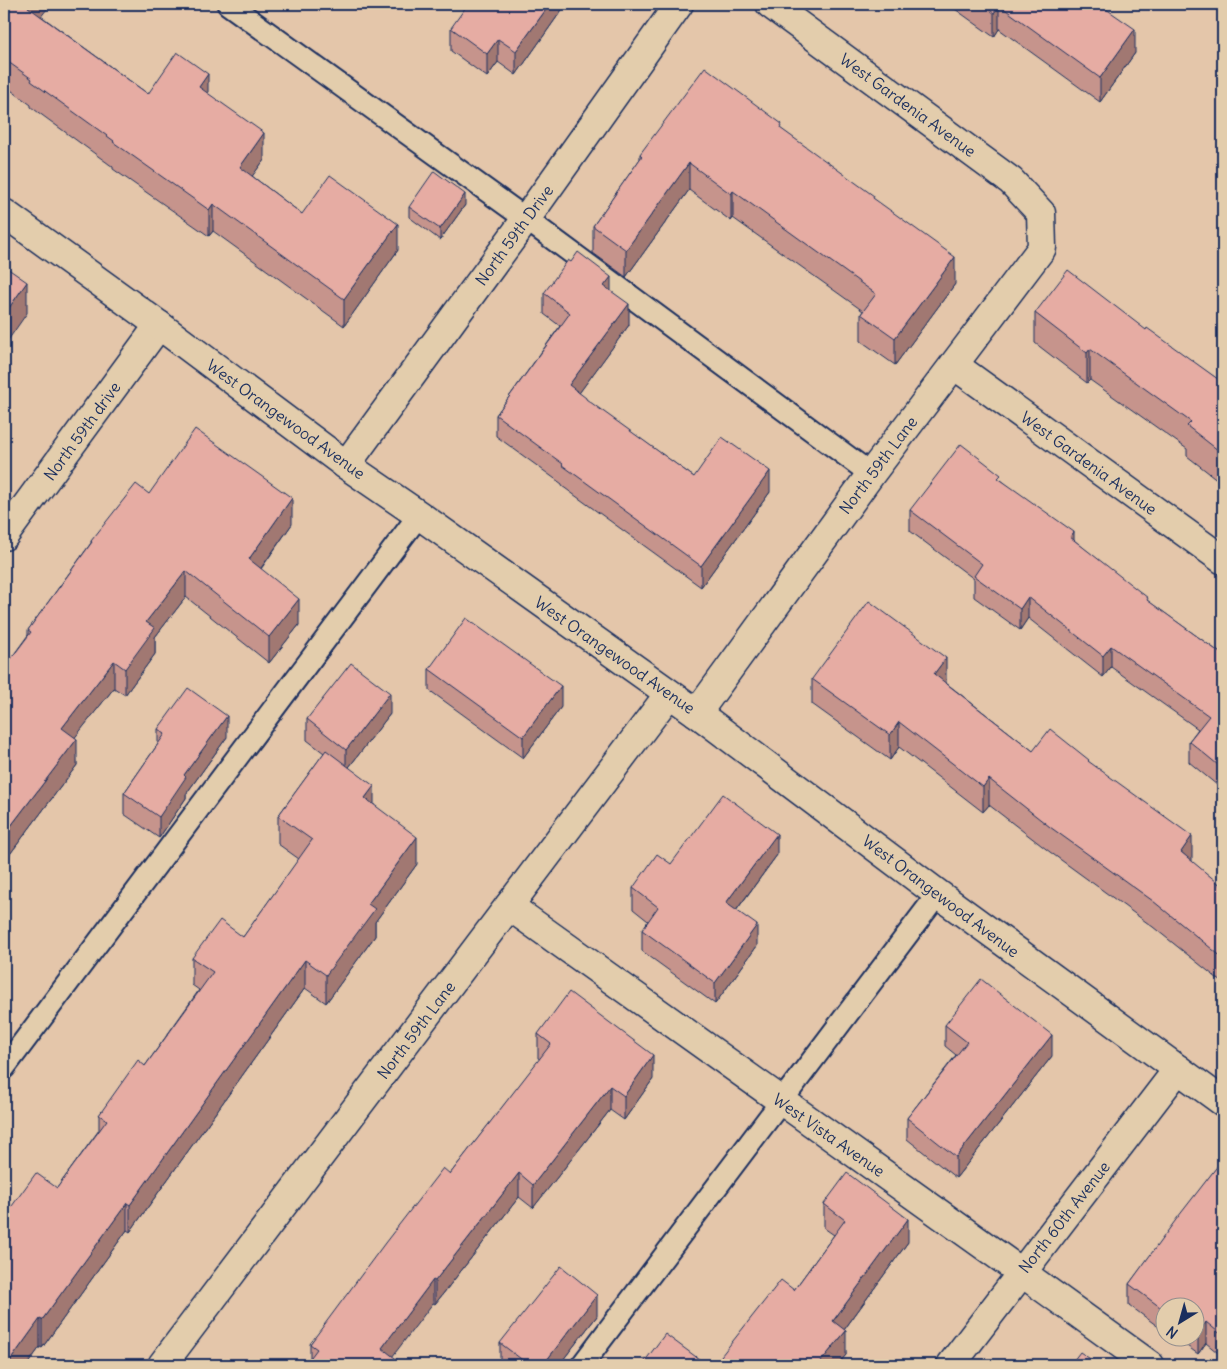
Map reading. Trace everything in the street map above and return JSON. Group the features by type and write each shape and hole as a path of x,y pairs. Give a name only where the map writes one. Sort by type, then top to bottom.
{"street":[{"name":"North 59th Drive","path":"346,465 526,219 679,4"},
{"name":"West Gardenia Avenue","path":"770,4 1011,181 1041,213"},
{"name":"North 59th Lane","path":"697,713 871,474 1042,248 1041,213"},
{"name":"West Orangewood Avenue","path":"4,214 346,465 420,515 697,713 938,894 1223,1102"},
{"name":"North 59th drive","path":"4,536 159,326"},
{"name":"West Gardenia Avenue","path":"954,365 1223,560"},
{"name":"North 59th Lane","path":"162,1365 669,694"},
{"name":"West Vista Avenue","path":"509,906 1150,1365"},
{"name":"North 60th Avenue","path":"950,1365 1178,1069"}],"lane":[{"path":"228,4 526,219 871,474"},
{"path":"4,1068 420,515"},
{"path":"582,1365 938,894"}],"building":[{"path":"4,4 31,4 28,7 148,94 177,52 208,74 199,87 264,133 240,167 302,214 330,175 398,224 344,299 213,204 209,210 113,142 4,59"},
{"path":"468,4 550,4 516,51 498,39 487,54 451,28"},
{"path":"981,4 1099,4 1135,29 1100,78 999,5 994,13"},
{"path":"705,67 782,124 780,128 955,257 895,338 861,314 876,294 733,191 731,194 689,163 626,250 593,226 642,156 640,154"},
{"path":"434,171 465,194 440,229 409,207"},
{"path":"578,252 611,277 604,286 629,304 569,385 694,477 722,437 770,471 701,566 496,415 570,313 544,293 568,260 571,262"},
{"path":"4,266 27,282 4,315"},
{"path":"1068,270 1146,330 1147,328 1222,382 1223,380 1223,454 1187,426 1191,422 1090,349 1087,353 1035,313"},
{"path":"195,429 292,498 249,559 299,599 269,637 186,571 146,622 155,628 125,669 114,661 62,728 77,739 4,835 4,668 31,632 28,630 91,541 136,484 149,494"},
{"path":"961,444 1001,475 998,478 1074,532 1070,537 1148,598 1147,600 1223,655 1223,769 1189,741 1209,716 1111,646 1103,656 1028,597 1020,609 974,576 982,564 910,510"},
{"path":"869,601 946,658 934,674 1033,751 1050,729 1088,761 1192,836 1181,852 1223,887 1223,958 1153,901 1050,827 989,779 983,787 899,722 890,735 812,679"},
{"path":"466,618 561,686 523,737 429,669"},
{"path":"351,663 390,693 346,750 307,719"},
{"path":"188,688 227,716 184,775 186,777 159,817 124,793 165,734 158,729"},
{"path":"326,750 374,786 365,798 417,837 368,904 375,909 326,975 305,960 130,1205 127,1203 42,1320 40,1319 7,1365 4,1365 4,1217 36,1173 57,1188 107,1120 99,1115 138,1060 145,1066 213,972 192,958 220,920 243,937 312,840 278,816"},
{"path":"723,794 777,834 726,903 757,925 715,983 642,930 658,907 633,888 657,854 671,864"},
{"path":"981,979 1052,1035 956,1157 907,1118 967,1042 945,1025"},
{"path":"569,992 653,1055 624,1096 610,1086 533,1185 519,1173 435,1281 433,1280 382,1348 404,1365 305,1365 317,1349 310,1344 385,1243 443,1168 450,1174 551,1044 538,1034"},
{"path":"1223,1159 1223,1336 1206,1322 1204,1325 1204,1296 1154,1296 1154,1303 1129,1284"},
{"path":"847,1173 908,1219 833,1321 846,1331 818,1365 714,1365 781,1280 794,1290 845,1220 824,1204"},
{"path":"561,1266 597,1295 543,1365 529,1365 500,1343"},
{"path":"665,1334 707,1365 642,1365"},
{"path":"1080,1352 1099,1365 1070,1365"}]}
